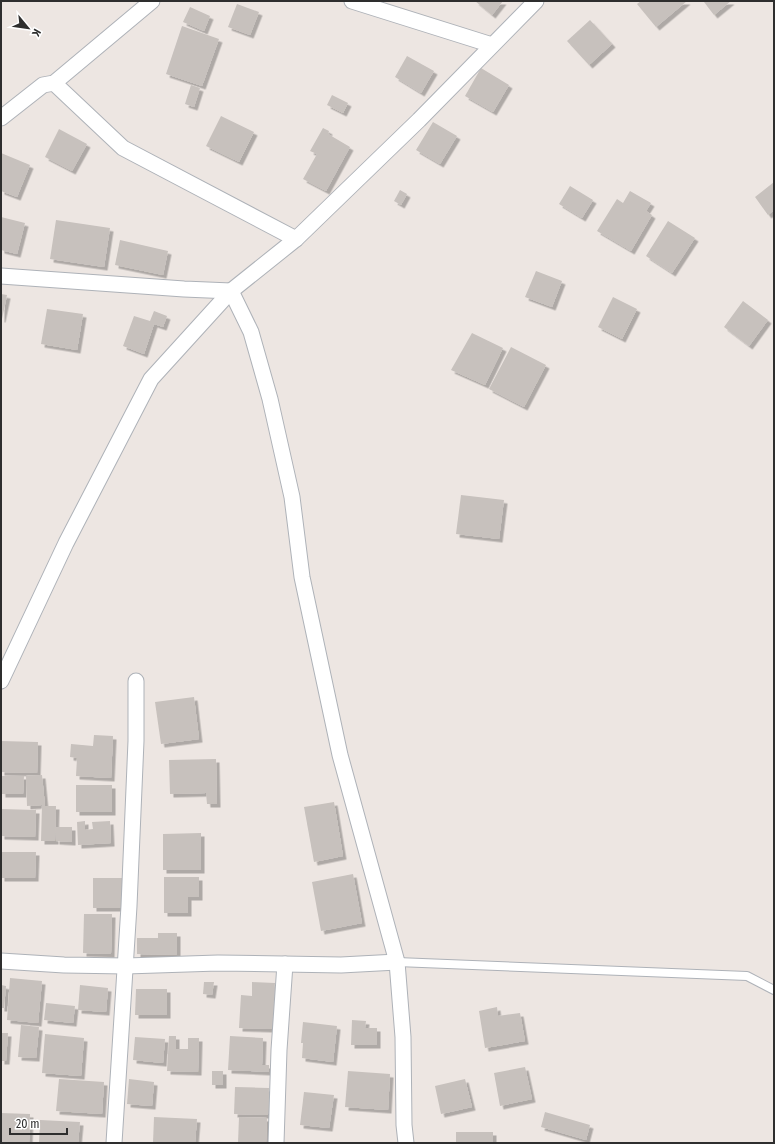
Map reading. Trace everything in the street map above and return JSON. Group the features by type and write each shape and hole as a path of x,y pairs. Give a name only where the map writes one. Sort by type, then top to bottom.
{"street":[{"path":"1,118 43,85 54,83 152,1"},
{"path":"352,1 492,45"},
{"path":"1,681 66,543 151,379 231,291 296,239 419,120 536,1"},
{"path":"54,83 123,148 296,239"},
{"path":"1,276 184,290 231,291"},
{"path":"231,291 251,332 270,399 292,497 302,577 340,755 397,962 403,1037 404,1125 406,1143"},
{"path":"114,1143 126,966 136,741 136,681"},
{"path":"1,961 64,965 126,966 218,962 341,965 397,962"},
{"path":"276,1143 279,1050 285,964"}],"lane":[{"path":"397,962 747,976 774,990"}],"building":[{"path":"475,1 503,1 492,15"},
{"path":"641,1 687,1 656,27 637,4"},
{"path":"731,1 714,15 704,2"},
{"path":"237,4 259,12 250,35 228,27"},
{"path":"190,7 210,16 204,31 183,22"},
{"path":"590,20 612,44 589,65 567,41"},
{"path":"182,26 219,39 202,86 166,74"},
{"path":"407,56 434,71 421,93 395,77"},
{"path":"481,68 509,85 493,112 465,96"},
{"path":"191,85 200,88 194,107 185,104"},
{"path":"332,95 348,103 343,113 327,105"},
{"path":"221,116 254,132 239,162 206,146"},
{"path":"433,122 457,136 440,164 416,150"},
{"path":"323,128 329,131 328,134 350,147 326,191 303,179 317,154 310,151"},
{"path":"59,129 87,144 72,171 45,157"},
{"path":"1,153 30,165 17,197 1,191"},
{"path":"774,182 774,210 768,215 755,197"},
{"path":"570,186 593,200 582,218 559,204"},
{"path":"400,190 407,194 401,205 394,201"},
{"path":"630,191 651,203 646,211 652,215 631,251 597,231 617,199 623,203"},
{"path":"1,217 25,223 17,254 1,250"},
{"path":"56,220 110,228 104,267 50,259"},
{"path":"668,221 695,238 672,273 646,256"},
{"path":"120,240 168,251 163,275 115,265"},
{"path":"536,271 562,281 552,307 525,297"},
{"path":"1,294 7,295 2,319 1,319"},
{"path":"613,297 637,309 622,339 598,327"},
{"path":"743,301 768,320 749,346 724,327"},
{"path":"47,309 83,314 77,350 41,344"},
{"path":"154,311 167,316 163,327 154,324 144,354 123,346 134,316 150,321"},
{"path":"472,333 503,348 485,385 451,370"},
{"path":"511,347 546,365 524,407 489,389"},
{"path":"461,495 504,500 499,539 456,534"},
{"path":"194,697 199,739 161,744 155,702"},
{"path":"94,735 113,736 111,778 76,776 77,758 70,757 71,744 93,746"},
{"path":"1,741 38,742 37,773 1,772"},
{"path":"216,759 217,804 207,804 206,793 170,794 169,760"},
{"path":"42,775 45,806 56,806 55,841 41,841 42,805 27,806 26,776"},
{"path":"1,776 24,776 23,794 2,794"},
{"path":"76,785 112,785 112,812 76,812"},
{"path":"334,802 343,856 314,862 304,807"},
{"path":"1,809 36,810 35,837 1,836"},
{"path":"85,821 85,830 93,829 92,822 110,821 111,843 78,845 77,822"},
{"path":"56,827 72,827 72,842 56,841"},
{"path":"201,833 201,870 163,870 163,834"},
{"path":"1,852 36,852 35,878 1,878"},
{"path":"353,874 362,923 321,931 312,882"},
{"path":"164,877 199,877 199,897 188,897 188,913 164,913"},
{"path":"93,878 122,878 122,908 93,908"},
{"path":"84,914 112,914 111,954 83,953"},
{"path":"158,933 177,933 177,955 137,954 137,938 158,938"},
{"path":"10,978 42,981 38,1023 7,1020"},
{"path":"204,982 214,982 212,995 203,994"},
{"path":"252,982 275,983 272,1029 239,1028 241,995 252,996"},
{"path":"1,985 6,986 4,1008 1,1008"},
{"path":"80,985 108,988 106,1012 78,1010"},
{"path":"136,989 167,989 167,1015 135,1015"},
{"path":"46,1003 75,1006 73,1023 44,1020"},
{"path":"497,1007 498,1016 520,1013 525,1041 485,1048 479,1011"},
{"path":"352,1020 366,1021 365,1028 377,1028 377,1045 351,1045"},
{"path":"303,1022 337,1026 333,1062 302,1058 303,1043 301,1043"},
{"path":"21,1025 39,1027 36,1058 18,1057"},
{"path":"1,1033 8,1033 6,1061 1,1061"},
{"path":"45,1034 84,1038 81,1076 42,1073"},
{"path":"169,1036 176,1036 176,1049 188,1049 188,1038 199,1038 198,1072 167,1071"},
{"path":"230,1036 263,1038 262,1065 269,1065 269,1072 228,1070"},
{"path":"135,1037 165,1039 163,1063 133,1060"},
{"path":"525,1067 532,1099 500,1106 494,1073"},
{"path":"212,1071 223,1071 223,1085 212,1085"},
{"path":"348,1071 390,1074 388,1110 345,1107"},
{"path":"59,1079 104,1082 102,1114 56,1111"},
{"path":"129,1079 154,1082 152,1106 127,1104"},
{"path":"465,1079 472,1107 441,1114 435,1086"},
{"path":"235,1087 269,1088 268,1115 234,1114"},
{"path":"304,1092 334,1095 329,1128 300,1125"},
{"path":"545,1112 590,1125 586,1140 541,1127"},
{"path":"1,1113 30,1114 29,1143 1,1143"},
{"path":"154,1117 197,1119 195,1143 153,1143"},
{"path":"239,1117 267,1118 266,1143 238,1143"},
{"path":"40,1120 80,1122 78,1143 39,1143"},
{"path":"456,1132 493,1132 493,1143 456,1143"}]}
